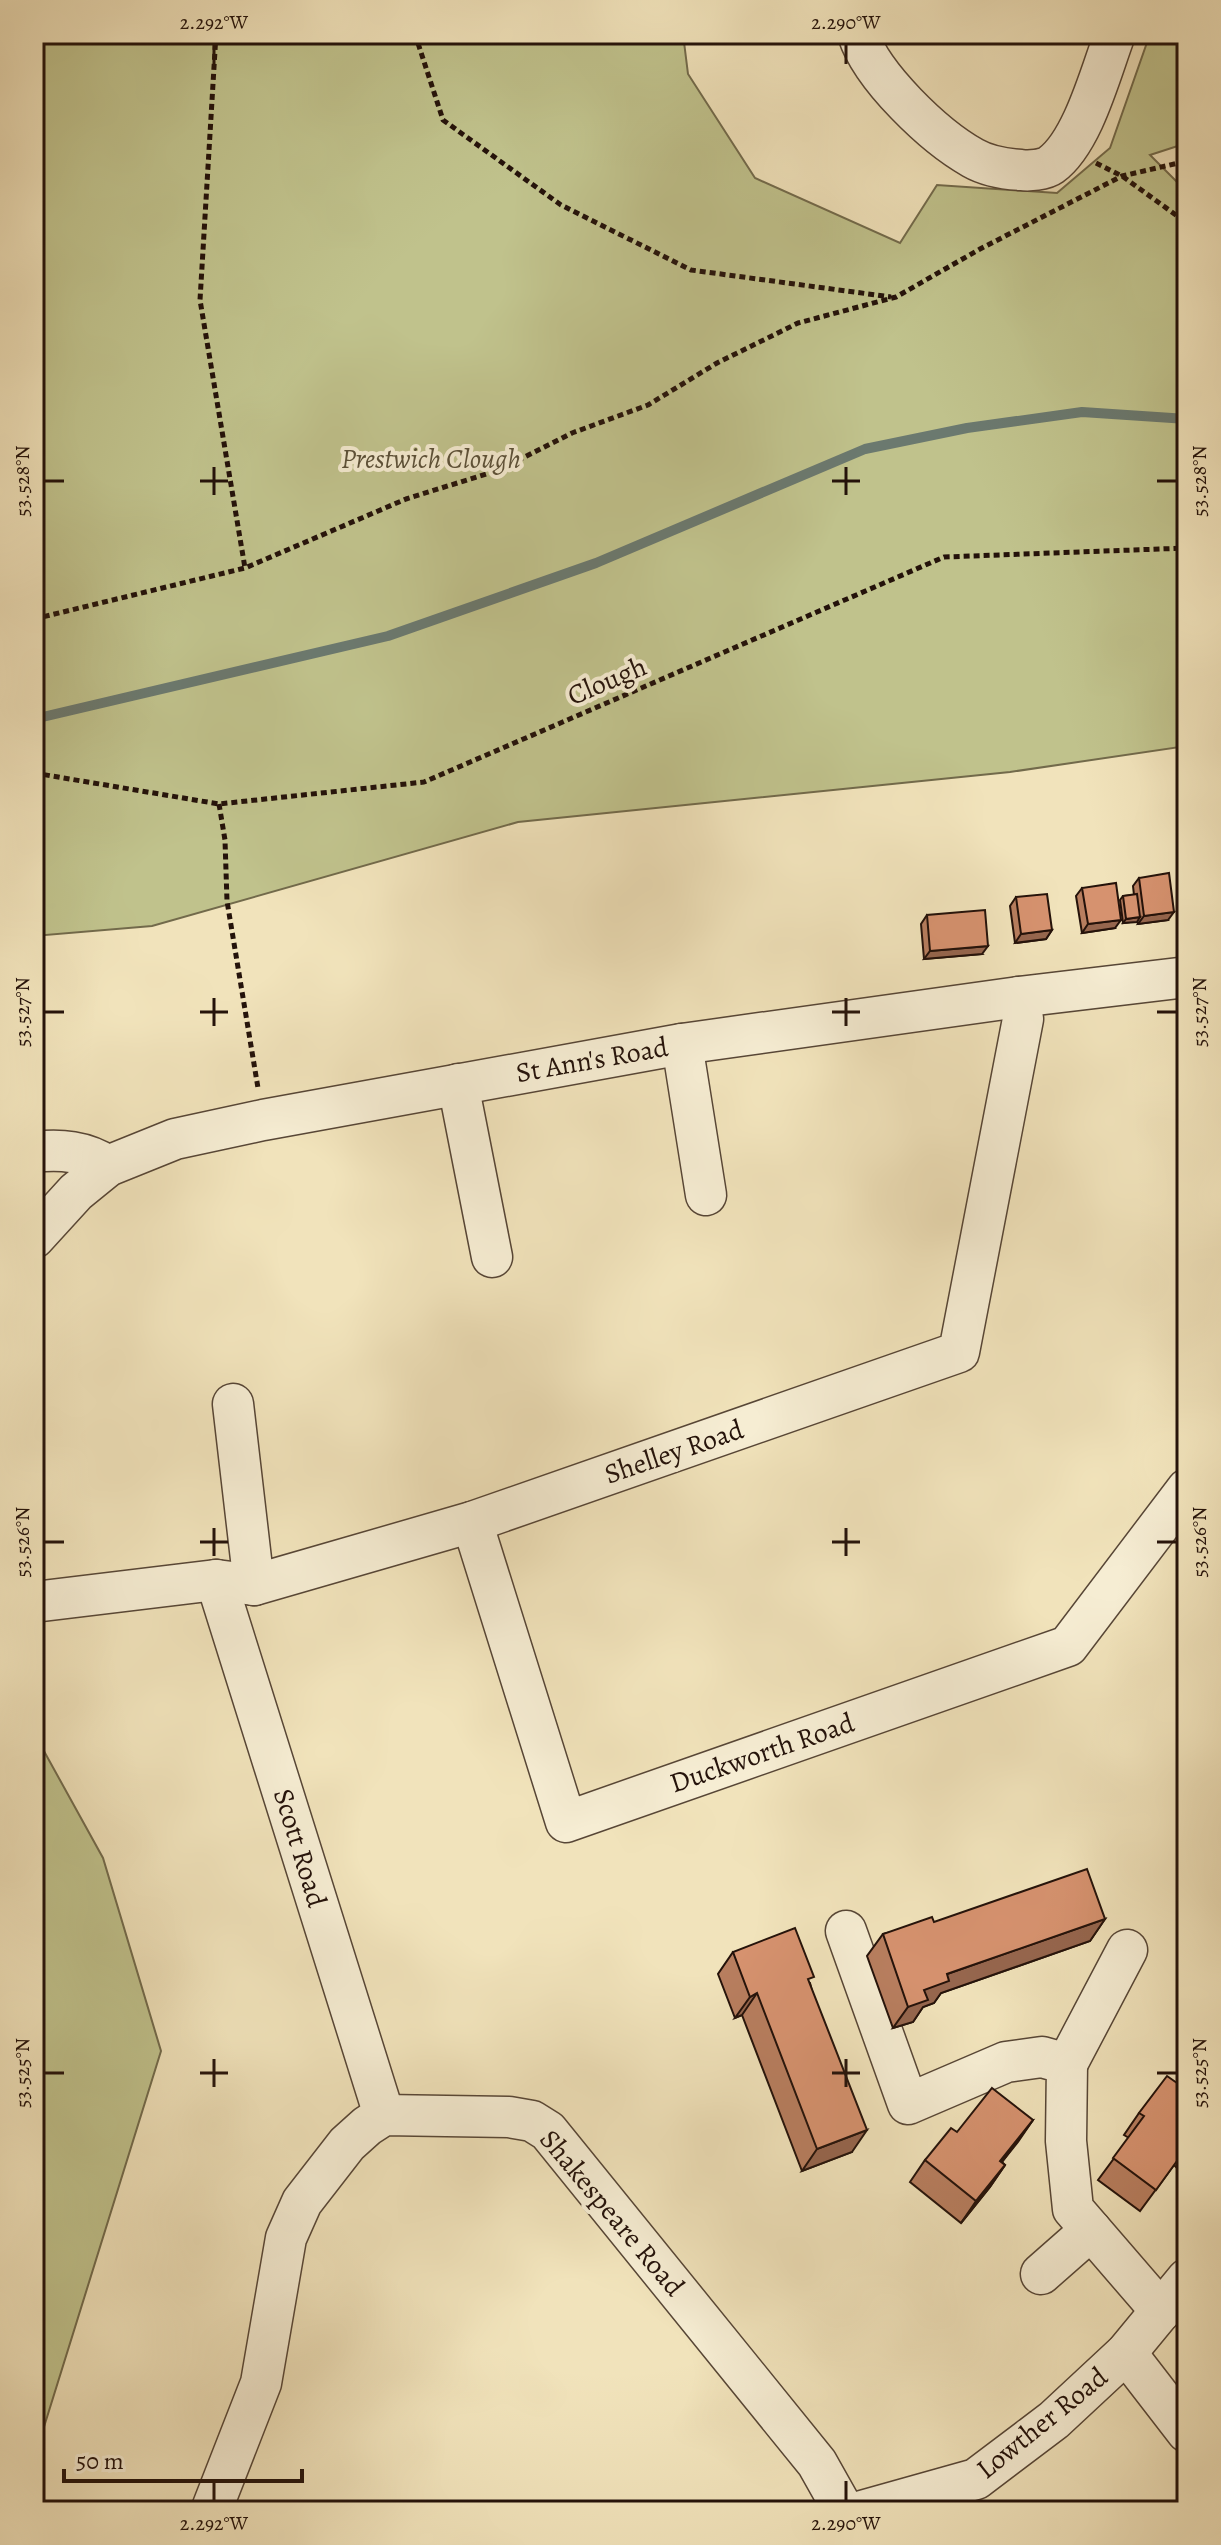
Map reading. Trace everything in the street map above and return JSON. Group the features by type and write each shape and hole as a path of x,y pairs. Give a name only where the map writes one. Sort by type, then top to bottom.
{"street":[{"path":"858,34 861,45 893,92 951,144 976,160 1006,169 1027,171 1058,158 1081,123 1115,34"},
{"name":"St Ann's Road","path":"34,1238 76,1192 108,1166 175,1139 263,1120 682,1044 1187,977"},
{"name":"Shelley Road","path":"34,1602 235,1582 472,1522 959,1352 1023,1019 1019,997"},
{"path":"682,1044 706,1195"},
{"path":"458,1084 492,1257"},
{"path":"34,1152 67,1151 93,1156 108,1166"},
{"name":"Scott Road","path":"233,1404 235,1582 384,2115"},
{"name":"Duckworth Road","path":"472,1522 566,1822 1068,1646 1187,1489"},
{"path":"846,1931 908,2104 1006,2062 1042,2057 1067,2064"},
{"path":"1127,1950 1067,2064 1066,2141 1073,2209 1161,2311"},
{"path":"211,2511 261,2383 286,2238 302,2202 347,2144 384,2115"},
{"name":"Shakespeare Road","path":"384,2115 509,2117 532,2121 548,2131 817,2463 844,2511"},
{"path":"1041,2274 1091,2230"},
{"name":"Lowther Road","path":"862,2511 976,2479 1054,2420 1126,2353 1187,2279"},
{"path":"1126,2353 1187,2432"}],"path":[{"path":"216,34 200,300 245,568"},
{"path":"415,34 443,120 561,205 691,270 896,297"},
{"path":"1058,158 1122,176 1187,223"},
{"path":"34,619 245,568 406,499 499,470 572,433 648,405 717,363 798,323 896,297 980,249 1122,176 1187,161"},
{"name":"Clough","path":"34,773 219,804 424,782 944,557 1187,548"},
{"path":"219,804 225,840 227,901 263,1120"}],"green space":[{"name":"Prestwich Clough","path":"34,34 683,34 688,74 755,178 900,243 937,185 1057,193 1110,148 1150,34 1187,34 1187,143 1150,155 1187,192 1187,746 1010,772 518,822 152,926 34,936"},
{"path":"34,1733 103,1858 161,2051 34,2459"}],"building":[{"path":"1169,873 1174,912 1144,916 1139,878"},
{"path":"1116,883 1121,920 1088,924 1082,888"},
{"path":"1047,894 1052,930 1021,934 1016,897"},
{"path":"1137,894 1140,917 1126,919 1123,896"},
{"path":"985,910 988,946 930,951 927,915"},
{"path":"1087,1869 1105,1919 947,1974 949,1981 924,1990 928,2000 908,2007 883,1934 932,1917 934,1922"},
{"path":"795,1928 814,1977 808,1979 867,2130 817,2149 757,1993 750,1997 733,1952"},
{"path":"1167,2076 1187,2090 1187,2147 1156,2190 1113,2158 1144,2116 1139,2113"},
{"path":"992,2088 1033,2120 1000,2161 1005,2165 976,2201 925,2160 951,2128 957,2132"}],"waterway":[{"path":"34,719 388,636 596,563 865,449 967,428 1082,412 1187,419"}]}
